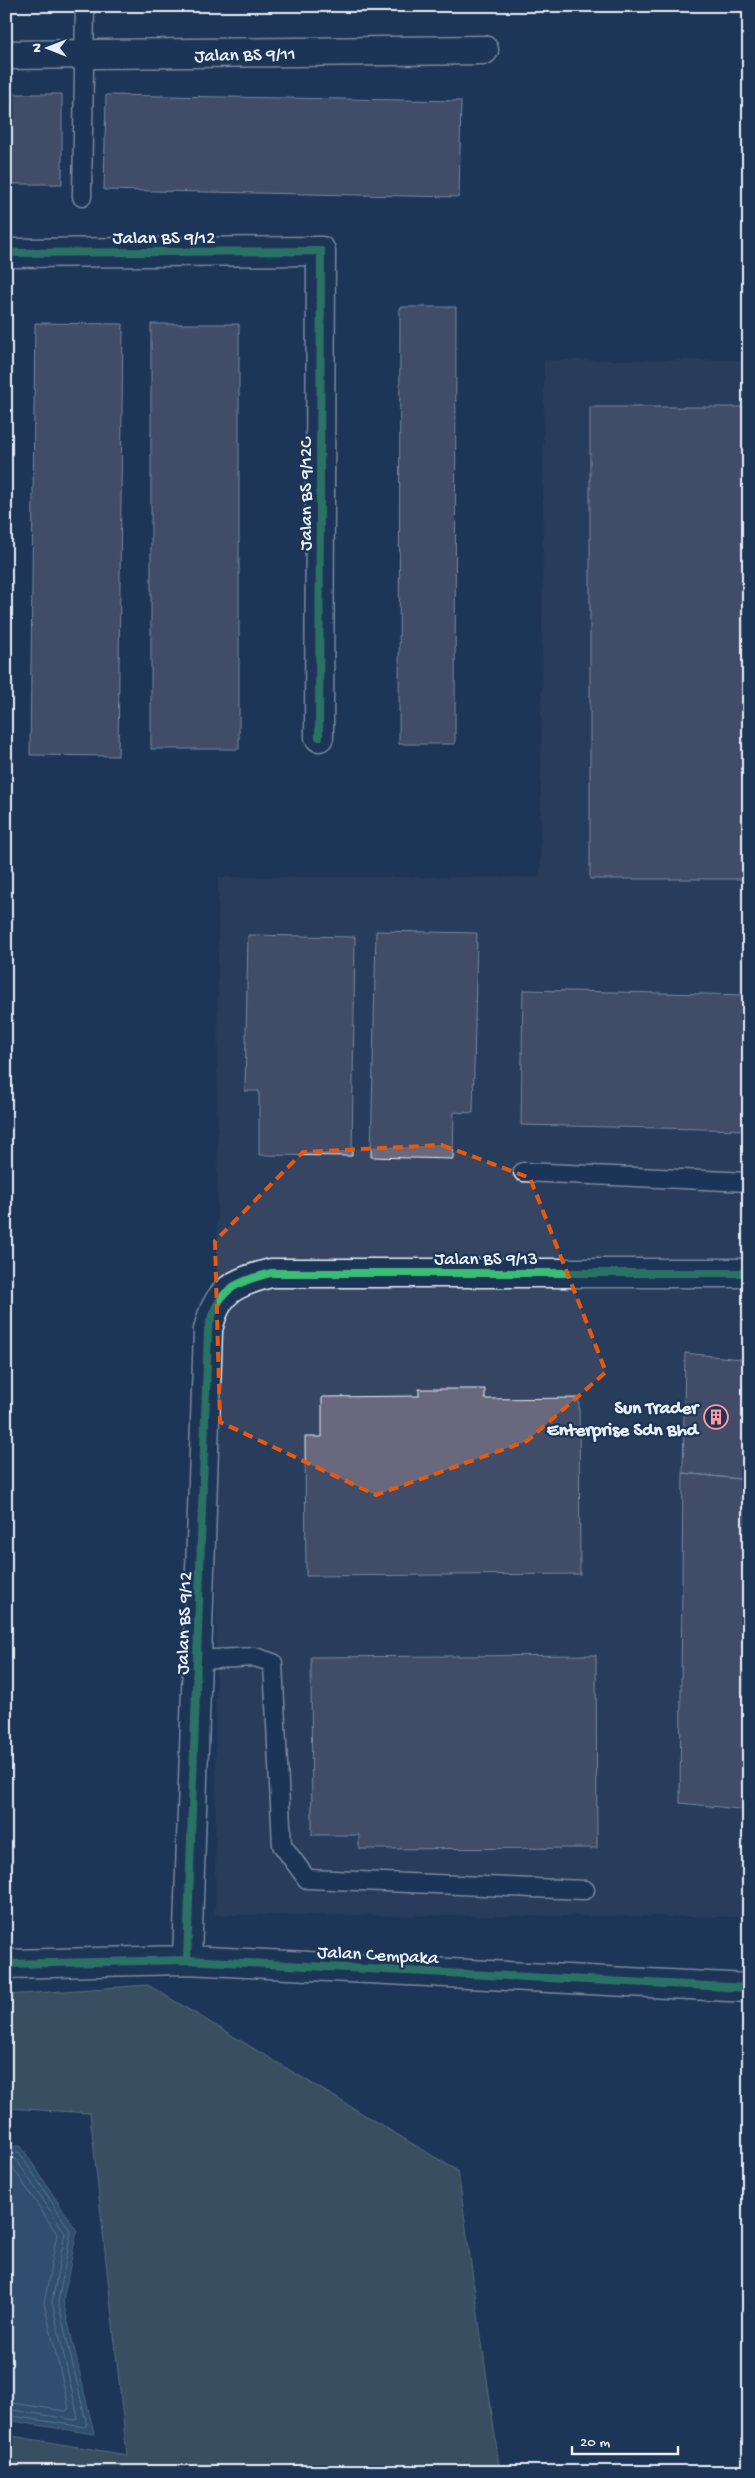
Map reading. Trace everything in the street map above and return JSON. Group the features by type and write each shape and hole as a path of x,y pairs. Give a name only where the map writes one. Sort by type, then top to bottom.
{"street":[{"name":"Jalan BS 9/11","path":"6,55 484,50"},
{"name":"Jalan BS 9/12","path":"6,254 321,251"},
{"name":"Jalan BS 9/12C","path":"319,737 321,251"},
{"name":"Jalan BS 9/13","path":"227,1291 244,1280 271,1273 749,1273"},
{"name":"Jalan BS 9/12","path":"187,1960 208,1330 213,1310 227,1291"},
{"name":"Jalan Cempaka","path":"6,1964 187,1960 749,1988"}],"lane":[{"path":"82,197 85,6"},
{"path":"523,1172 749,1182"},
{"path":"198,1660 255,1657 274,1663 282,1845 307,1879 585,1890"}],"highlighted area":[{"path":"442,1145 530,1178 606,1372 527,1441 376,1495 220,1422 215,1241 303,1152"}],"shaded area":[{"path":"544,360 749,360 749,1917 215,1915 218,877 540,877"}],"green space":[{"path":"148,1985 458,2171 500,2472 6,2472 6,2435 127,2455 90,2113 6,2108 6,1995"}],"water":[{"path":"21,2146 77,2231 63,2301 94,2434 6,2420 6,2147"}],"building":[{"path":"6,94 62,94 62,184 6,184"},
{"path":"106,95 461,101 459,197 104,190"},
{"path":"400,307 456,307 455,744 399,744"},
{"path":"35,323 123,324 118,756 30,755"},
{"path":"151,324 239,324 239,749 151,749"},
{"path":"590,407 749,407 749,879 590,879"},
{"path":"376,931 477,933 473,1113 454,1112 453,1159 371,1157"},
{"path":"248,935 355,937 352,1156 259,1155 259,1091 245,1091"},
{"path":"523,990 749,995 749,1130 521,1125"},
{"name":"Sun Trader Enterprise Sdn Bhd","path":"685,1353 749,1360 749,1480 683,1473"},
{"path":"419,1389 485,1389 485,1399 579,1398 580,1574 306,1576 305,1437 322,1437 322,1397 419,1396"},
{"path":"683,1473 749,1480 749,1810 680,1803"},
{"path":"596,1655 597,1848 359,1849 359,1835 312,1835 311,1657"}],"cycle path":[{"path":"6,253 321,251 319,737"},
{"path":"187,1960 208,1330 216,1306 222,1297 229,1290 246,1280 271,1273 749,1273"},
{"path":"6,1964 187,1960 749,1988"}],"place":[{"name":"Sun Trader Enterprise Sdn Bhd","path":"716,1417"}]}
